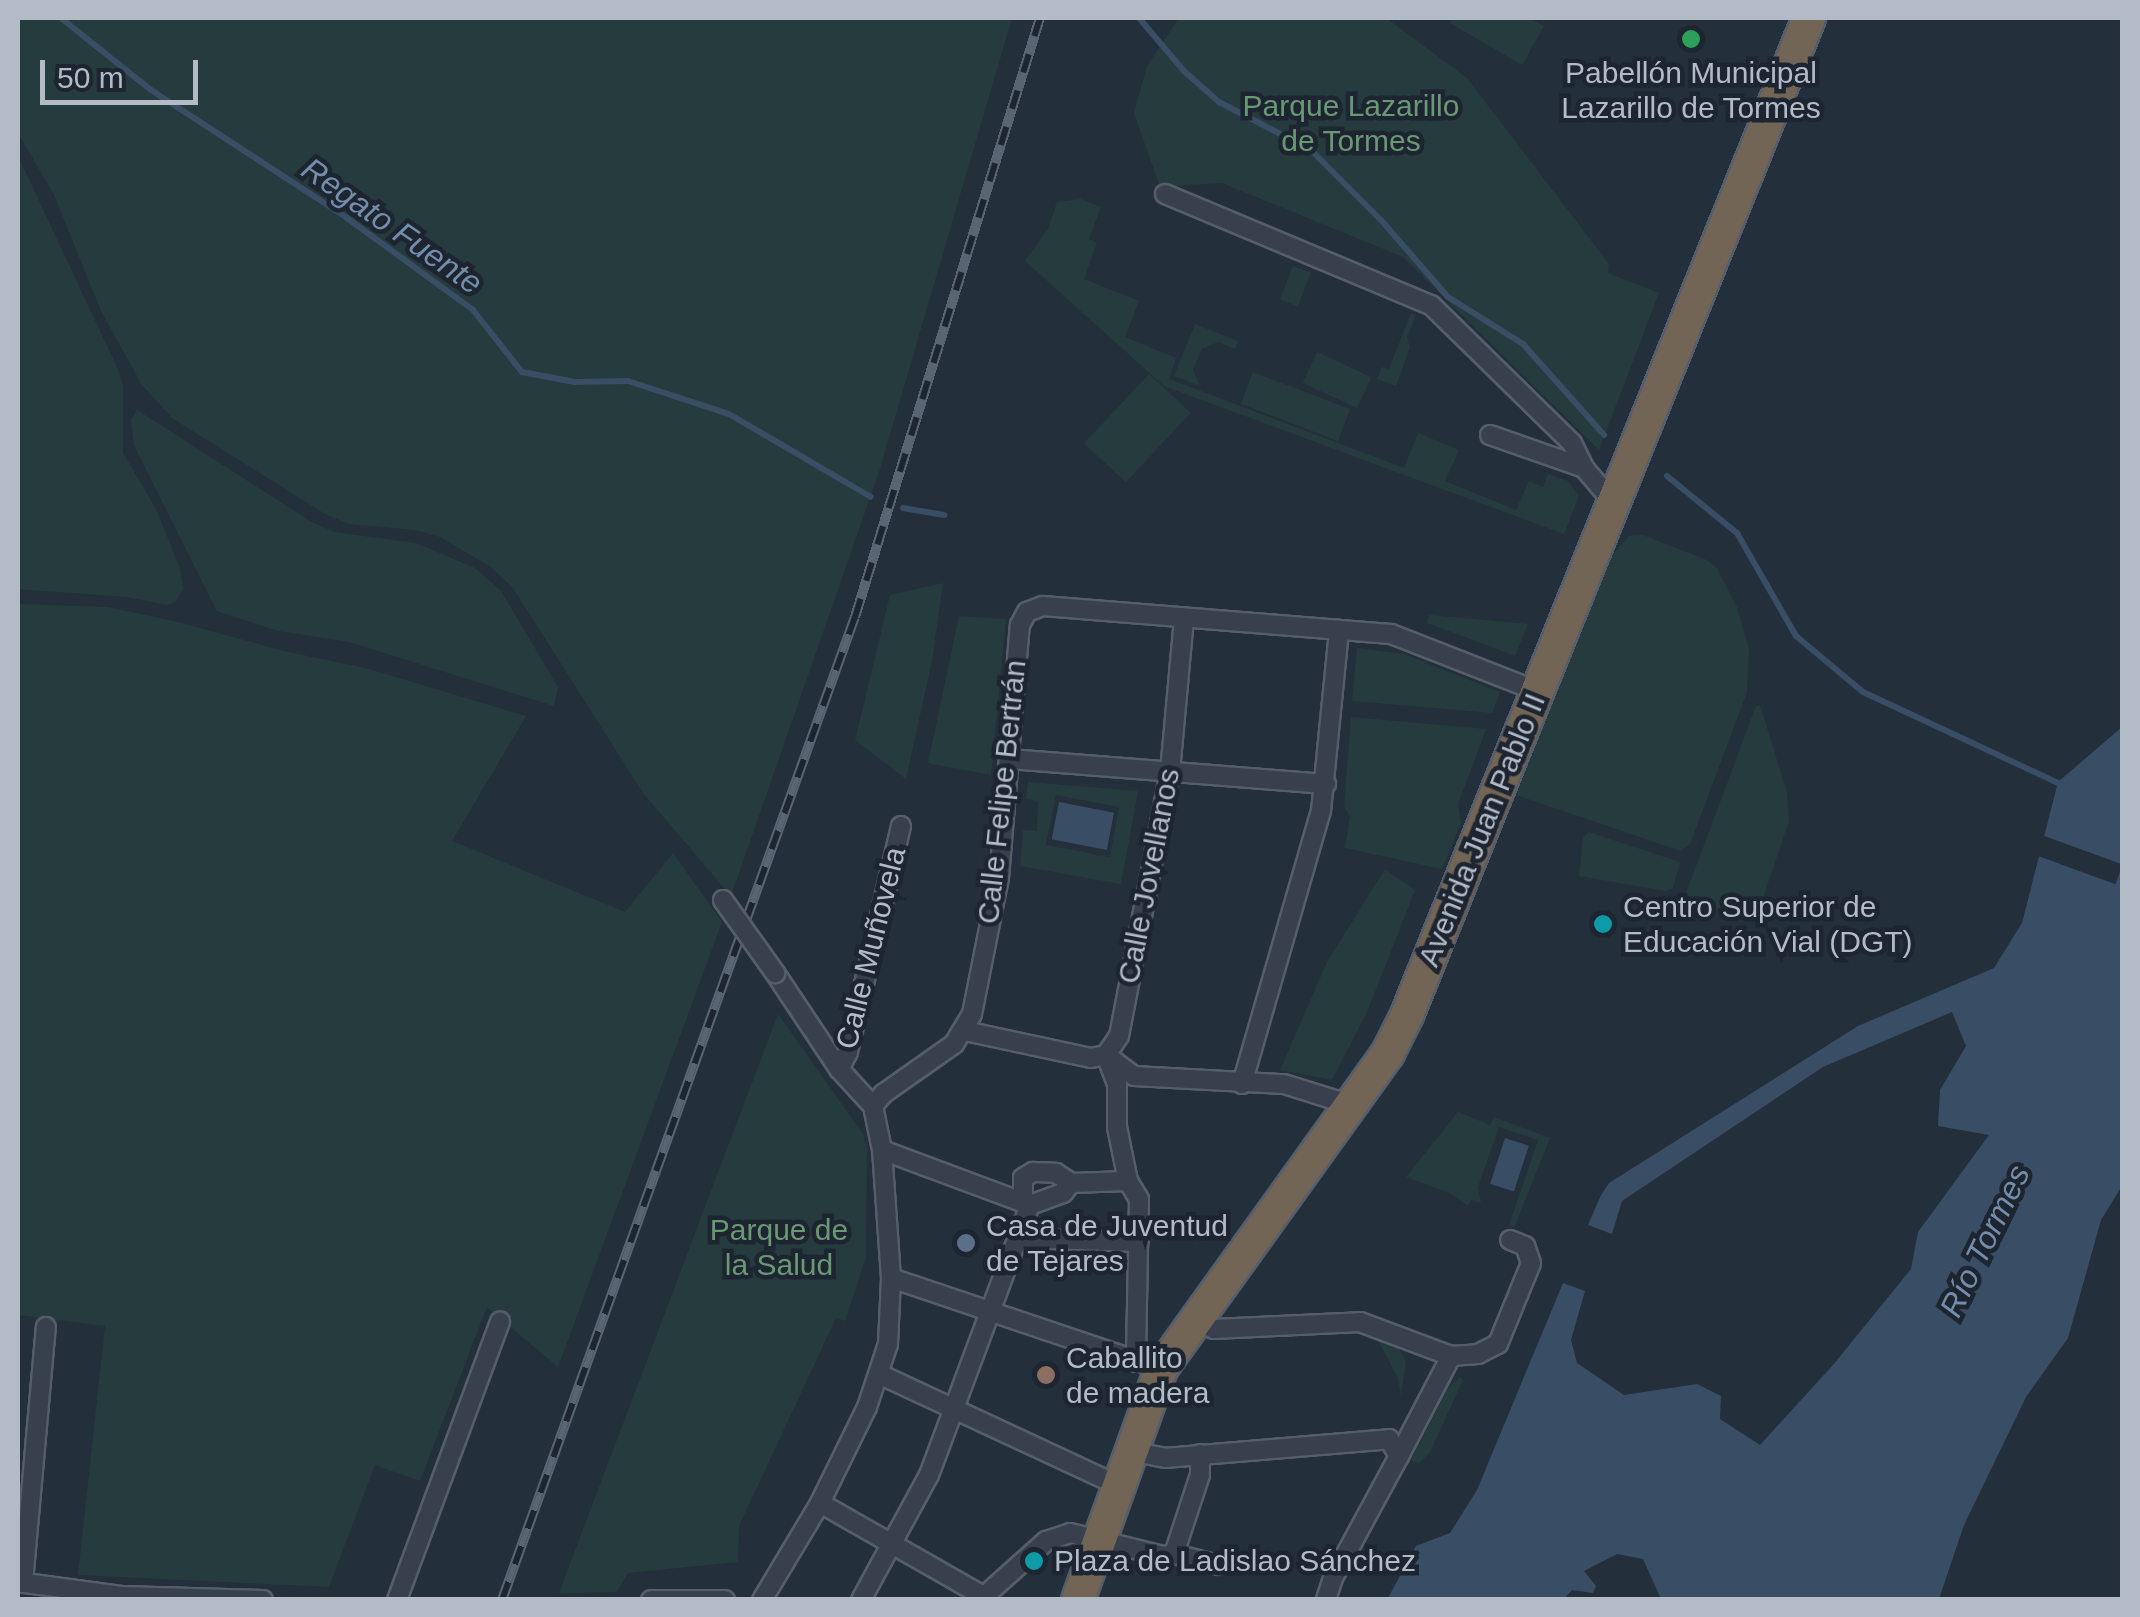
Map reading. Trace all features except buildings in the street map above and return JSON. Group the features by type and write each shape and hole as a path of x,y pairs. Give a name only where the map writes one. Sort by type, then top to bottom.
{"highway":[{"name":"Avenida Juan Pablo II","path":"1078,1600 1130,1451 1148,1365 1195,1319 1351,1106 1388,1053 1408,1015 1809,18"}],"street":[{"path":"1165,194 1430,305 1572,443 1584,468 1613,502"},
{"path":"1490,434 1584,468"},
{"name":"Calle Felipe Bertrán","path":"965,1031 999,878 1020,625 1026,612 1042,606 1184,618"},
{"path":"1184,618 1414,640 1538,691"},
{"name":"Calle Jovellanos","path":"1106,1056 1119,1036 1170,772 1184,618"},
{"path":"1242,1084 1326,784 1339,630"},
{"path":"1009,759 1326,784"},
{"name":"Calle Muñovela","path":"839,1069 848,1052 901,826"},
{"name":"Calle Muñovela","path":"724,900 839,1069 873,1106"},
{"path":"762,1600 820,1503 879,1374 888,1344 890,1278 882,1150 873,1106 883,1094 946,1052 965,1031 1090,1058 1106,1056 1134,1076 1284,1084 1351,1106"},
{"path":"890,1278 1148,1365 1139,1242 1140,1199 1128,1181 1117,1127 1117,1084 1106,1056"},
{"path":"882,1150 1026,1204 1064,1193 1071,1183"},
{"path":"861,1600 930,1475 1017,1238 1026,1204 1023,1178 1033,1172 1056,1173 1071,1183 1128,1181"},
{"path":"1017,1238 1139,1242"},
{"path":"1195,1319 1214,1329 1360,1322 1452,1356 1484,1352 1498,1344 1531,1264 1525,1246 1510,1240"},
{"path":"396,1600 500,1321"},
{"path":"46,1327 19,1583 120,1596 262,1600"},
{"path":"1326,1600 1333,1578 1397,1450 1452,1356"},
{"path":"879,1374 1102,1478"},
{"path":"1130,1451 1165,1458 1388,1439 1397,1450"},
{"path":"1174,1554 1200,1475 1200,1454"},
{"path":"820,1503 981,1598 1046,1541 1070,1533 1218,1565"},
{"path":"651,1600 725,1600"}],"green space":[{"path":"18,18 1012,18 879,472 731,896 643,793 513,588 491,567 440,537 415,530 349,524 325,514 172,418 142,385 101,311 54,195 18,133"},
{"name":"Parque Lazarillo de Tormes","path":"1179,18 1386,18 1467,78 1609,264 1608,273 1659,293 1599,450 1403,257 1222,183 1160,187 1134,113 1147,66"},
{"path":"1453,18 1529,18 1544,26 1522,65 1450,23"},
{"path":"18,156 123,384 123,453 156,509 180,568 183,589 176,602 167,605 126,597 18,589"},
{"path":"1081,199 1101,207 1089,239 1097,242 1084,279 1139,301 1125,337 1176,358 1169,379 1404,468 1418,433 1459,450 1445,481 1516,510 1529,481 1543,487 1548,474 1568,481 1579,496 1564,534 1164,386 1025,261 1048,229 1057,202"},
{"path":"1293,266 1311,273 1298,306 1280,300"},
{"path":"1411,313 1416,315 1407,337 1410,347 1396,386 1377,379 1382,367 1389,369"},
{"path":"1195,324 1238,341 1235,349 1218,342 1202,349 1193,370 1200,386 1174,376"},
{"path":"1317,352 1371,377 1357,408 1303,383"},
{"path":"1253,372 1350,409 1338,441 1241,404"},
{"path":"1149,374 1191,413 1126,482 1084,443"},
{"path":"137,410 310,521 334,532 416,543 475,568 501,591 558,687 554,706 349,642 278,631 217,611 134,445 131,420"},
{"path":"1643,535 1707,560 1717,568 1737,607 1749,649 1747,692 1690,844 1681,851 1516,795 1608,560 1629,536"},
{"path":"943,583 932,661 906,779 855,740 890,595"},
{"path":"18,604 108,607 178,622 369,669 526,716 452,841 625,912 673,853 722,922 558,1367 487,1307 420,1481 375,1465 329,1587 78,1575 105,1326 18,1315"},
{"path":"1429,615 1528,624 1515,656 1427,623"},
{"path":"959,616 1006,619 991,775 928,763"},
{"path":"1357,648 1404,654 1500,692 1492,713 1352,701"},
{"path":"1760,705 1787,792 1789,821 1760,907 1741,917 1690,903 1686,893 1756,706"},
{"path":"1351,717 1486,729 1458,804 1461,823 1442,869 1345,848 1350,816 1344,807"},
{"path":"1028,782 1138,791 1121,884 1020,866 1023,830 1037,831 1038,801 1026,799","holes":["1056,795 1119,807 1110,857 1046,845"]},
{"path":"1589,832 1680,862 1673,888 1666,891 1579,876 1583,837"},
{"path":"1385,869 1415,890 1368,1010 1332,1080 1280,1070 1327,962"},
{"name":"Parque de la Salud","path":"778,1014 863,1134 867,1149 866,1257 845,1321 836,1318 739,1526 738,1562 628,1573 617,1592 559,1593"},
{"path":"1458,1112 1490,1125 1494,1117 1550,1138 1514,1228 1509,1225 1538,1140 1499,1127 1478,1187 1481,1203 1471,1200 1468,1206 1450,1193 1406,1177"},
{"path":"1375,1335 1399,1349 1406,1361 1401,1396 1398,1378"},
{"path":"1460,1377 1463,1380 1430,1452 1418,1464 1411,1460 1448,1388"}],"water":[{"name":"Río Tormes","path":"2122,727 2122,1186 2101,1220 2068,1338 2026,1397 1964,1525 1939,1599 1661,1599 1643,1559 1617,1554 1584,1571 1596,1586 1593,1593 1572,1590 1564,1599 1387,1600 1416,1546 1450,1533 1477,1490 1563,1283 1585,1291 1571,1340 1577,1363 1624,1395 1697,1384 1721,1396 1720,1419 1760,1445 1833,1365 1911,1269 1918,1232 1989,1135 1938,1126 1940,1090 1966,1046 1952,1012 1823,1067 1622,1201 1612,1234 1588,1225 1601,1195 1609,1183 1858,1026 1994,968 2022,923 2058,782"},
{"path":"1059,802 1114,813 1107,850 1052,839"},
{"path":"1505,1138 1529,1146 1514,1191 1490,1184"}],"pier":[{"path":"2039,834 2122,864 2115,884 2032,854"}],"waterway":[{"name":"Regato Fuente","path":"61,18 151,90 347,218 473,310 522,372 575,382 628,381 729,414 871,497"},
{"path":"1139,18 1184,71 1219,102 1311,150 1381,220 1448,297 1523,344 1604,435"},
{"path":"1667,476 1737,533 1796,636 1863,692 2065,786"},
{"name":"Regato Fuente","path":"903,508 944,515"}],"railway":[{"path":"502,1600 855,617 1040,18"}],"place":[{"name":"Pabellón Municipal Lazarillo de Tormes","path":"1691,39"},
{"name":"Centro Superior de Educación Vial (DGT)","path":"1603,924"},
{"name":"Casa de Juventud de Tejares","path":"966,1243"},
{"name":"Caballito de madera","path":"1046,1375"},
{"name":"Plaza de Ladislao Sánchez","path":"1034,1561"}]}
